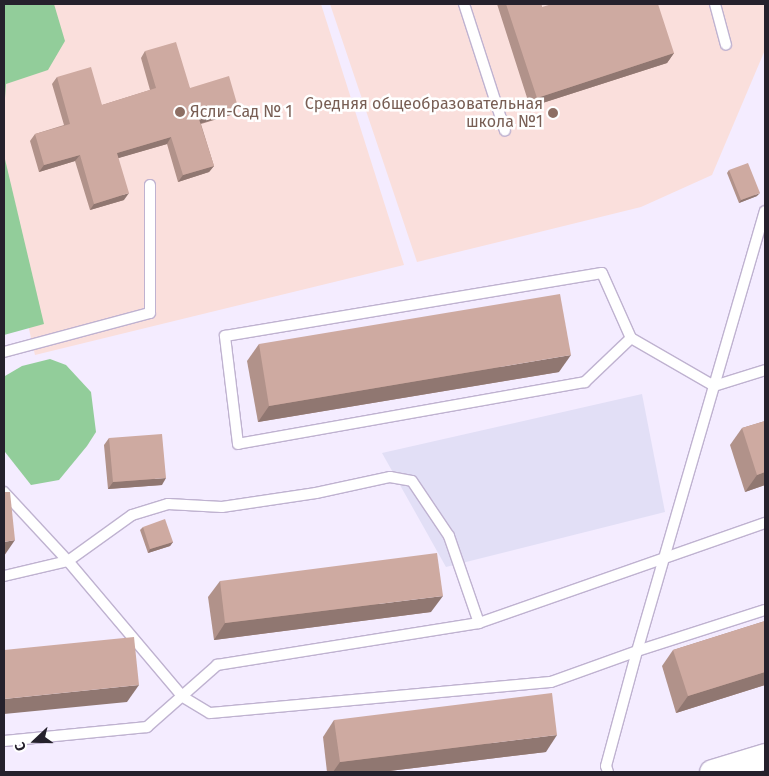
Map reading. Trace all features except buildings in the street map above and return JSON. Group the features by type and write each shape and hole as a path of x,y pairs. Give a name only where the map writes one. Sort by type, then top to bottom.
{"street":[{"path":"712,772 765,756"}],"lane":[{"path":"464,4 504,131"},
{"path":"715,4 726,45"},
{"path":"4,352 150,313 150,185"},
{"path":"608,772 606,766 663,558 765,211"},
{"path":"630,338 585,382 238,444 225,336 602,273 630,338 714,386 765,370"},
{"path":"4,576 68,561 132,515 168,504 222,507 316,493 390,476 412,481 449,536 479,623"},
{"path":"4,492 68,561 183,697 210,713 551,682 637,651 765,610"},
{"path":"4,741 147,728 217,665 479,623 765,523"}],"shaded area":[{"name":"Ясли-Сад № 1","path":"4,4 321,4 404,265 35,355 4,221"},
{"name":"Средняя общеобразовательная школа №1","path":"330,4 765,4 765,50 712,175 641,207 417,262"},
{"path":"642,394 665,512 446,567 382,453"}],"green space":[{"path":"4,4 54,4 65,41 48,70 6,84 4,112"},
{"path":"4,155 44,324 4,335"},
{"path":"50,359 66,365 91,392 96,432 59,480 31,485 5,452 4,379 5,376 22,366"}],"place":[{"name":"Ясли-Сад № 1","path":"180,112"},
{"name":"Средняя общеобразовательная школа №1","path":"553,113"}]}
